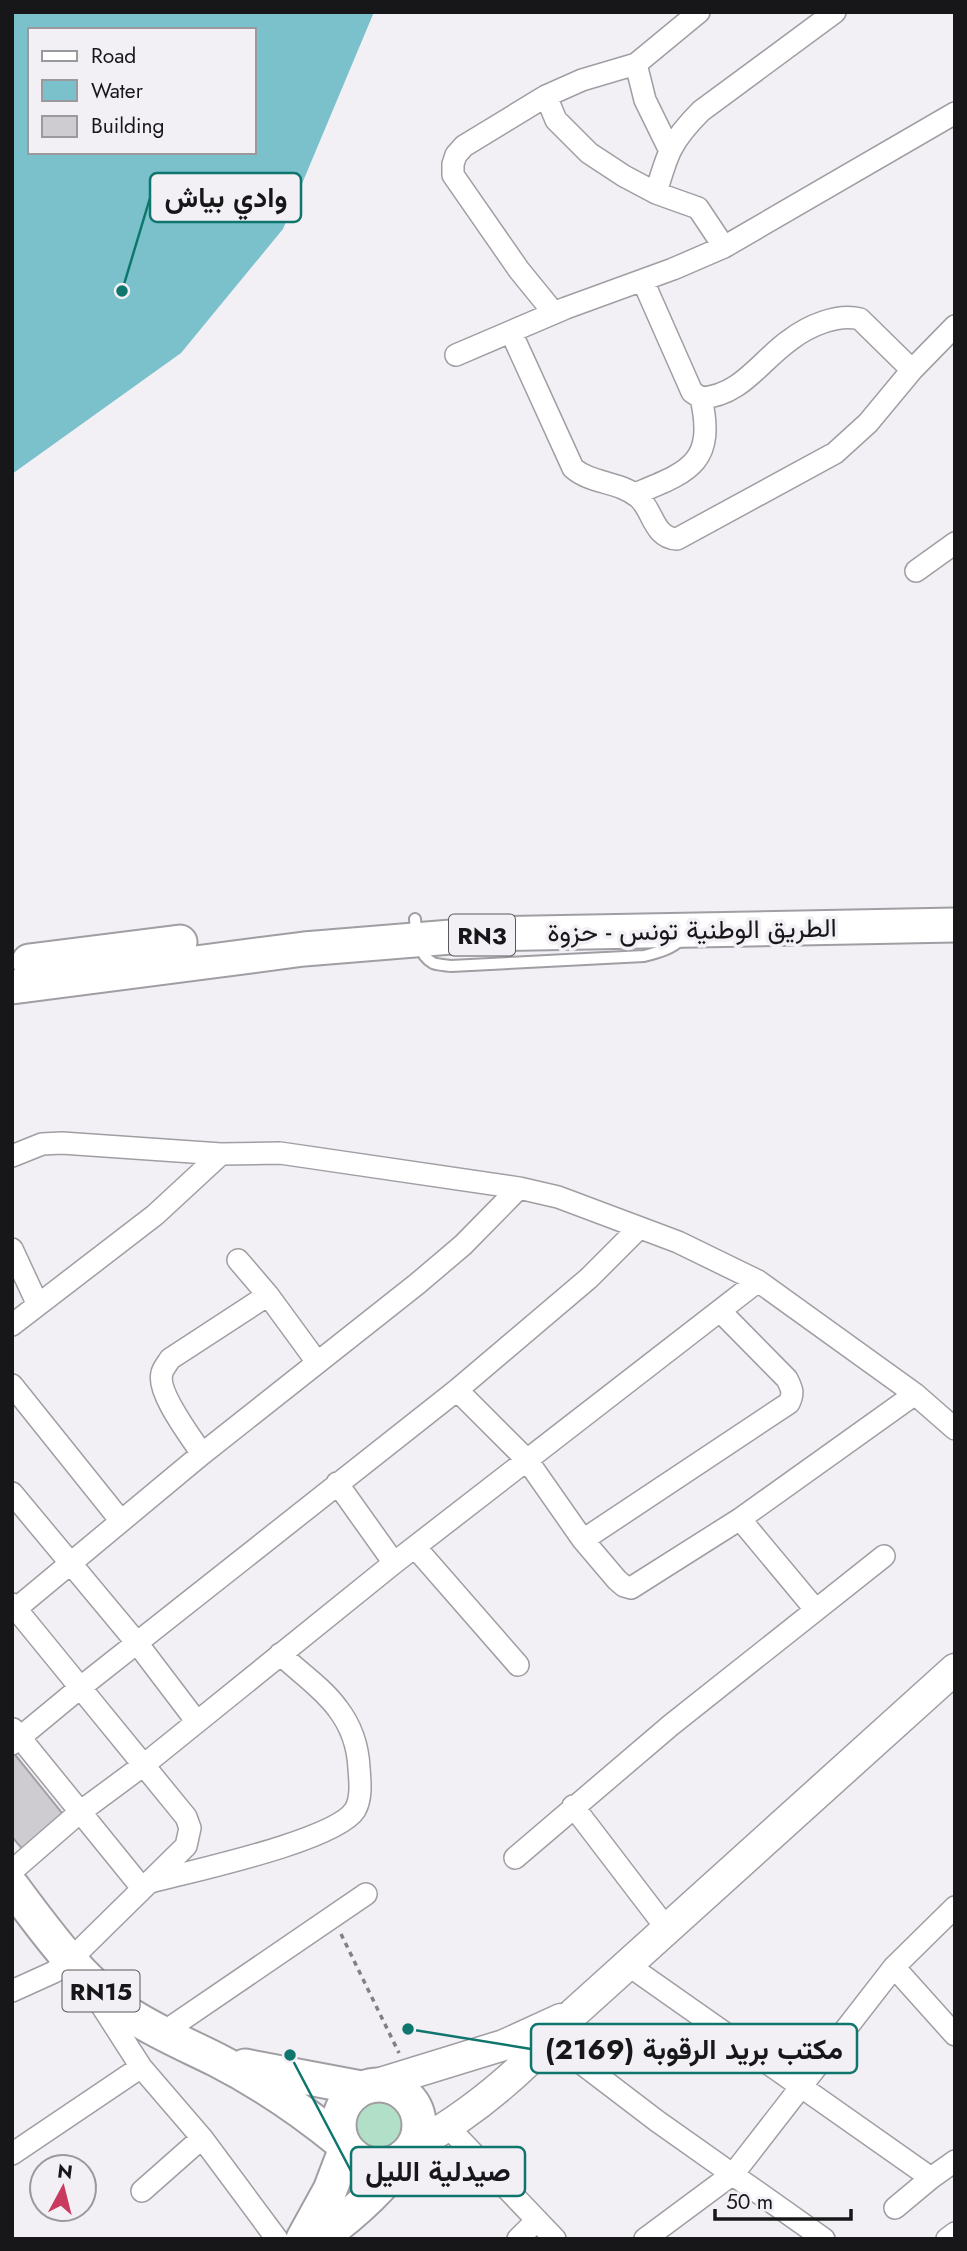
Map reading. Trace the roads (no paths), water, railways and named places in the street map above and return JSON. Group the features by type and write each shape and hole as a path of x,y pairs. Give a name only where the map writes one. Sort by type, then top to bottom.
{"main road":[{"name":"الطريق الوطنية تونس - حزوة","path":"12,964 333,924 488,934 690,930 783,917 955,903"},
{"name":"الطريق الوطنية تونس - حزوة","path":"12,987 304,948 416,930 460,915 783,917 955,925"},
{"name":"RN15","path":"12,1886 80,1971 126,2012 160,2034 219,2061 294,2105 344,2145 353,2156 373,2165 394,2162 409,2152 419,2134 417,2109 401,2091 389,2085 369,2086 219,2061"},
{"path":"303,2239 330,2190 344,2145 338,2130 343,2106 351,2095 369,2086"},
{"path":"319,2239 349,2218 409,2152"}],"street":[{"path":"554,313 486,226 453,175 453,164 464,146 546,96 582,80 636,64 699,12"},
{"path":"656,193 669,149 687,124 835,12"},
{"path":"636,64 645,100 669,149"},
{"path":"546,96 556,120 589,153 656,193 698,208 724,247"},
{"path":"456,355 554,313 643,281 724,247 955,113"},
{"path":"635,494 687,470 703,447 707,427 701,398 692,392 643,281"},
{"path":"701,398 726,391 744,382 790,339 825,322 845,317 860,318 912,370"},
{"path":"511,332 573,468 580,474 635,494 642,499 654,524 664,535 677,539 835,453 868,424 912,370 955,326"},
{"path":"916,571 955,543"},
{"path":"12,1156 42,1144 62,1143 221,1154 279,1153 519,1188 558,1197 678,1242 758,1281 915,1394 955,1429"},
{"path":"12,1325 155,1215 221,1154"},
{"path":"80,1971 145,1885 186,1846 190,1828 186,1816 145,1764 14,1608 435,1269 463,1245 519,1188"},
{"path":"145,1885 15,1737 457,1390 581,1286 613,1257 639,1228"},
{"path":"12,1249 38,1305"},
{"path":"239,1260 317,1362"},
{"path":"12,1871 80,1812 145,1764 394,1563 758,1281"},
{"path":"202,1454 166,1395 161,1382 162,1371 170,1359 268,1295"},
{"path":"583,1540 789,1403 792,1389 787,1379 721,1312"},
{"path":"12,1385 121,1521"},
{"path":"457,1390 527,1461 583,1540 624,1586 631,1588 740,1520 915,1394"},
{"path":"337,1483 394,1563"},
{"path":"12,1493 137,1643 197,1722"},
{"path":"740,1520 815,1609"},
{"path":"415,1547 518,1665"},
{"path":"515,1857 573,1806 884,1556"},
{"path":"145,1885 304,1840 335,1825 354,1811 359,1791 359,1770 355,1740 350,1728 337,1707 280,1654"},
{"path":"409,2152 448,2127 544,2035 574,2013 952,1677"},
{"path":"573,1806 667,1929"},
{"path":"160,2034 366,1895"},
{"path":"645,2239 734,2174 894,1967 955,1907"},
{"path":"628,1965 931,2178"},
{"path":"894,1967 955,2035"},
{"path":"12,1991 54,1972 80,1971"},
{"path":"80,1971 141,2067 202,2138 277,2239"},
{"path":"369,2086 544,2035"},
{"path":"544,2035 657,2121 824,2239"},
{"path":"12,2154 141,2067"},
{"path":"448,2127 555,2239"},
{"path":"142,2191 202,2138"},
{"path":"895,2208 955,2161"},
{"path":"518,2239 537,2220"},
{"path":"947,2239 955,2233"}],"water":[{"path":"12,12 374,12 283,229 181,353 12,474"}],"place":[{"name":"وادي بياش","path":"122,291"},
{"name":"مكتب بريد الرقوبة (2169)","path":"408,2029"},
{"name":"صيدلية الليل","path":"290,2055"}]}
